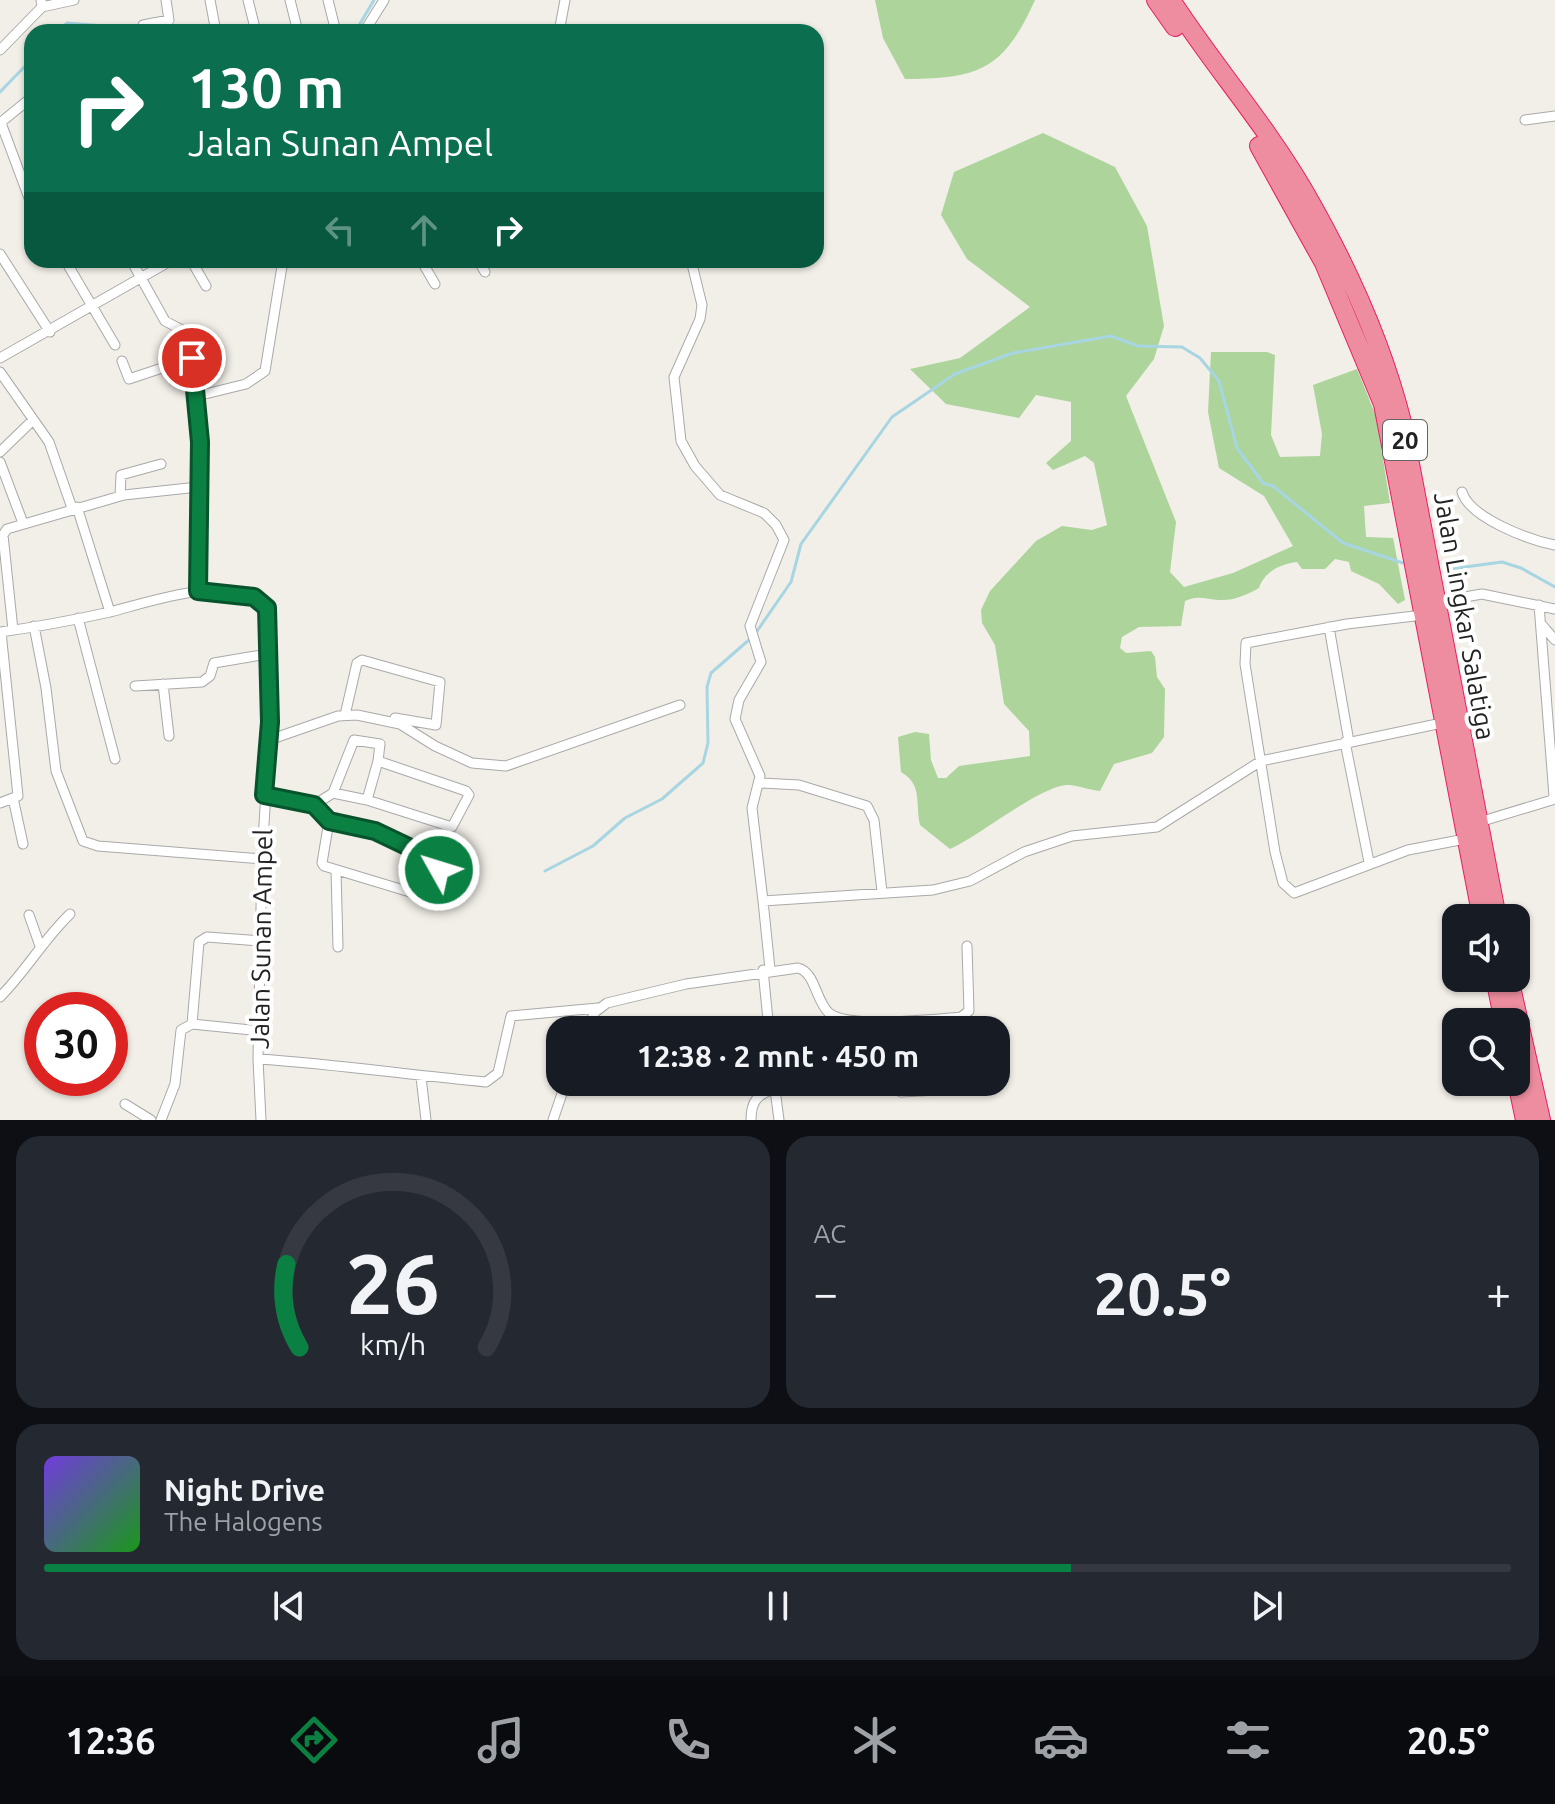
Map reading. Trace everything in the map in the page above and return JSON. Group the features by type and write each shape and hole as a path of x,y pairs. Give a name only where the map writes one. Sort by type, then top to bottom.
{"highway":[{"name":"Jalan Lingkar Salatiga","path":"1156,0 1278,163"},
{"name":"Jalan Lingkar Salatiga","path":"1171,0 1278,163 1383,404 1403,464 1494,904"},
{"name":"Jalan Lingkar Salatiga","path":"1432,610 1442,723 1479,904"},
{"path":"1512,992 1541,1120"},
{"path":"1520,1096 1525,1120"}],"street":[{"path":"0,50 42,3 74,0"},
{"path":"148,24 169,20 166,0"},
{"path":"210,0 214,24"},
{"path":"248,0 254,24"},
{"path":"290,0 296,24"},
{"path":"328,0 334,24"},
{"path":"369,24 384,0"},
{"path":"560,24 565,0"},
{"path":"24,104 1,123 24,185"},
{"path":"1525,120 1555,116"},
{"path":"0,254 50,332"},
{"path":"70,268 115,345"},
{"path":"0,803 18,796 0,632 110,612 198,591 197,396 192,358 182,330 165,321 135,268"},
{"path":"0,358 158,268"},
{"path":"196,268 206,286"},
{"path":"197,396 246,384 265,371 282,268"},
{"path":"426,268 435,284"},
{"path":"483,268 485,272"},
{"path":"693,268 702,305 700,319 674,377 681,441 695,466 720,495 764,513 776,525 784,540 751,623 760,664 739,700 735,719 761,783 752,808 763,901 768,1016"},
{"path":"122,361 129,379 192,358"},
{"path":"0,372 49,442 75,507 110,612"},
{"path":"0,452 33,420"},
{"path":"0,462 23,523"},
{"path":"120,496 121,475 161,464"},
{"path":"13,630 3,535 7,529 120,496 198,487"},
{"path":"1462,492 1465,500 1493,522 1527,538 1555,545"},
{"name":"Jalan Sunan Ampel","path":"198,591 254,597 265,604 267,615 269,740 264,795 258,1059 261,1120"},
{"path":"1465,839 1369,862 1300,891 1287,890 1275,852 1245,664 1246,643 1432,610 1482,594 1555,609"},
{"path":"1476,823 1552,800 1555,793 1539,605"},
{"path":"78,618 115,759"},
{"path":"1540,623 1555,640"},
{"path":"34,626 46,688 56,771 83,841 98,846 262,859"},
{"path":"1329,627 1369,862"},
{"path":"135,686 202,682 209,678 214,663 267,654"},
{"path":"269,740 347,711 434,726 439,715 441,684 437,679 362,660 357,663 347,711"},
{"path":"163,684 169,736"},
{"path":"347,711 400,724 453,756 472,763 506,766 680,705"},
{"path":"763,901 956,885 987,874 1024,852 1072,836 1157,827 1261,761 1442,723"},
{"path":"314,805 333,793 351,740 380,744 367,800"},
{"path":"333,793 367,800 452,827 469,795 466,791 378,761"},
{"path":"761,783 783,782 862,802 874,820 882,892"},
{"path":"264,795 314,805 329,821 375,831 427,854 440,865 423,889 415,892 336,870 322,863 329,821"},
{"path":"13,798 23,844"},
{"path":"336,870 338,947"},
{"path":"0,997 27,969 40,946 70,914"},
{"path":"29,915 40,946"},
{"path":"192,1024 201,940 207,937 261,941"},
{"path":"962,1016 969,1011 967,946"},
{"path":"258,1059 342,1064 421,1077 486,1082 495,1078 511,1016 598,1008 657,991 766,970 806,971 831,1015 836,1016"},
{"path":"594,1016 598,1008"},
{"path":"161,1120 175,1084 181,1030 192,1024 260,1031"},
{"path":"421,1077 426,1120"},
{"path":"553,1120 561,1096"},
{"path":"751,1120 751,1107 758,1096"},
{"path":"776,1096 779,1120"},
{"path":"125,1104 151,1120"}],"green space":[{"path":"875,0 1035,0 1012,41 986,65 953,76 905,79 883,38"},
{"path":"1043,133 1115,167 1147,226 1164,326 1154,359 1126,396 1176,522 1170,572 1184,587 1233,573 1293,546 1264,496 1219,468 1208,412 1211,352 1267,352 1275,355 1271,435 1280,457 1320,456 1322,434 1313,385 1357,369 1376,416 1390,503 1364,506 1366,537 1393,538 1405,600 1398,604 1379,584 1351,571 1349,562 1335,559 1325,569 1302,569 1297,562 1279,567 1265,577 1259,588 1234,598 1185,601 1181,626 1139,627 1122,637 1120,648 1126,653 1151,651 1155,657 1157,677 1165,689 1164,737 1152,753 1114,764 1100,791 1070,785 1044,792 950,849 920,825 915,788 901,772 898,737 915,732 929,734 931,760 938,778 946,778 959,766 1030,756 1029,731 1004,704 995,645 982,623 981,610 990,591 1036,541 1062,526 1092,530 1107,525 1094,463 1085,456 1053,470 1046,463 1071,441 1071,402 1036,395 1019,418 946,404 910,369 960,358 1030,307 967,259 941,215 954,172"}],"waterway":[{"path":"360,24 374,0"},
{"path":"66,24 80,24"},
{"path":"0,92 24,67"},
{"path":"755,634 791,582 801,544 892,417 955,374 1013,353 1111,336 1138,346 1182,347 1200,358 1219,381 1237,448 1263,483 1273,486 1343,543 1403,563"},
{"path":"1450,569 1502,562 1521,568 1555,587"},
{"path":"545,871 593,846 625,818 662,799 703,763 708,743 707,687 711,673 750,639"}],"route":[{"path":"192,358 200,442 198,591 254,597 267,608 270,722 264,795 314,805 329,821 375,831 435,858 440,865 439,870"}]}
